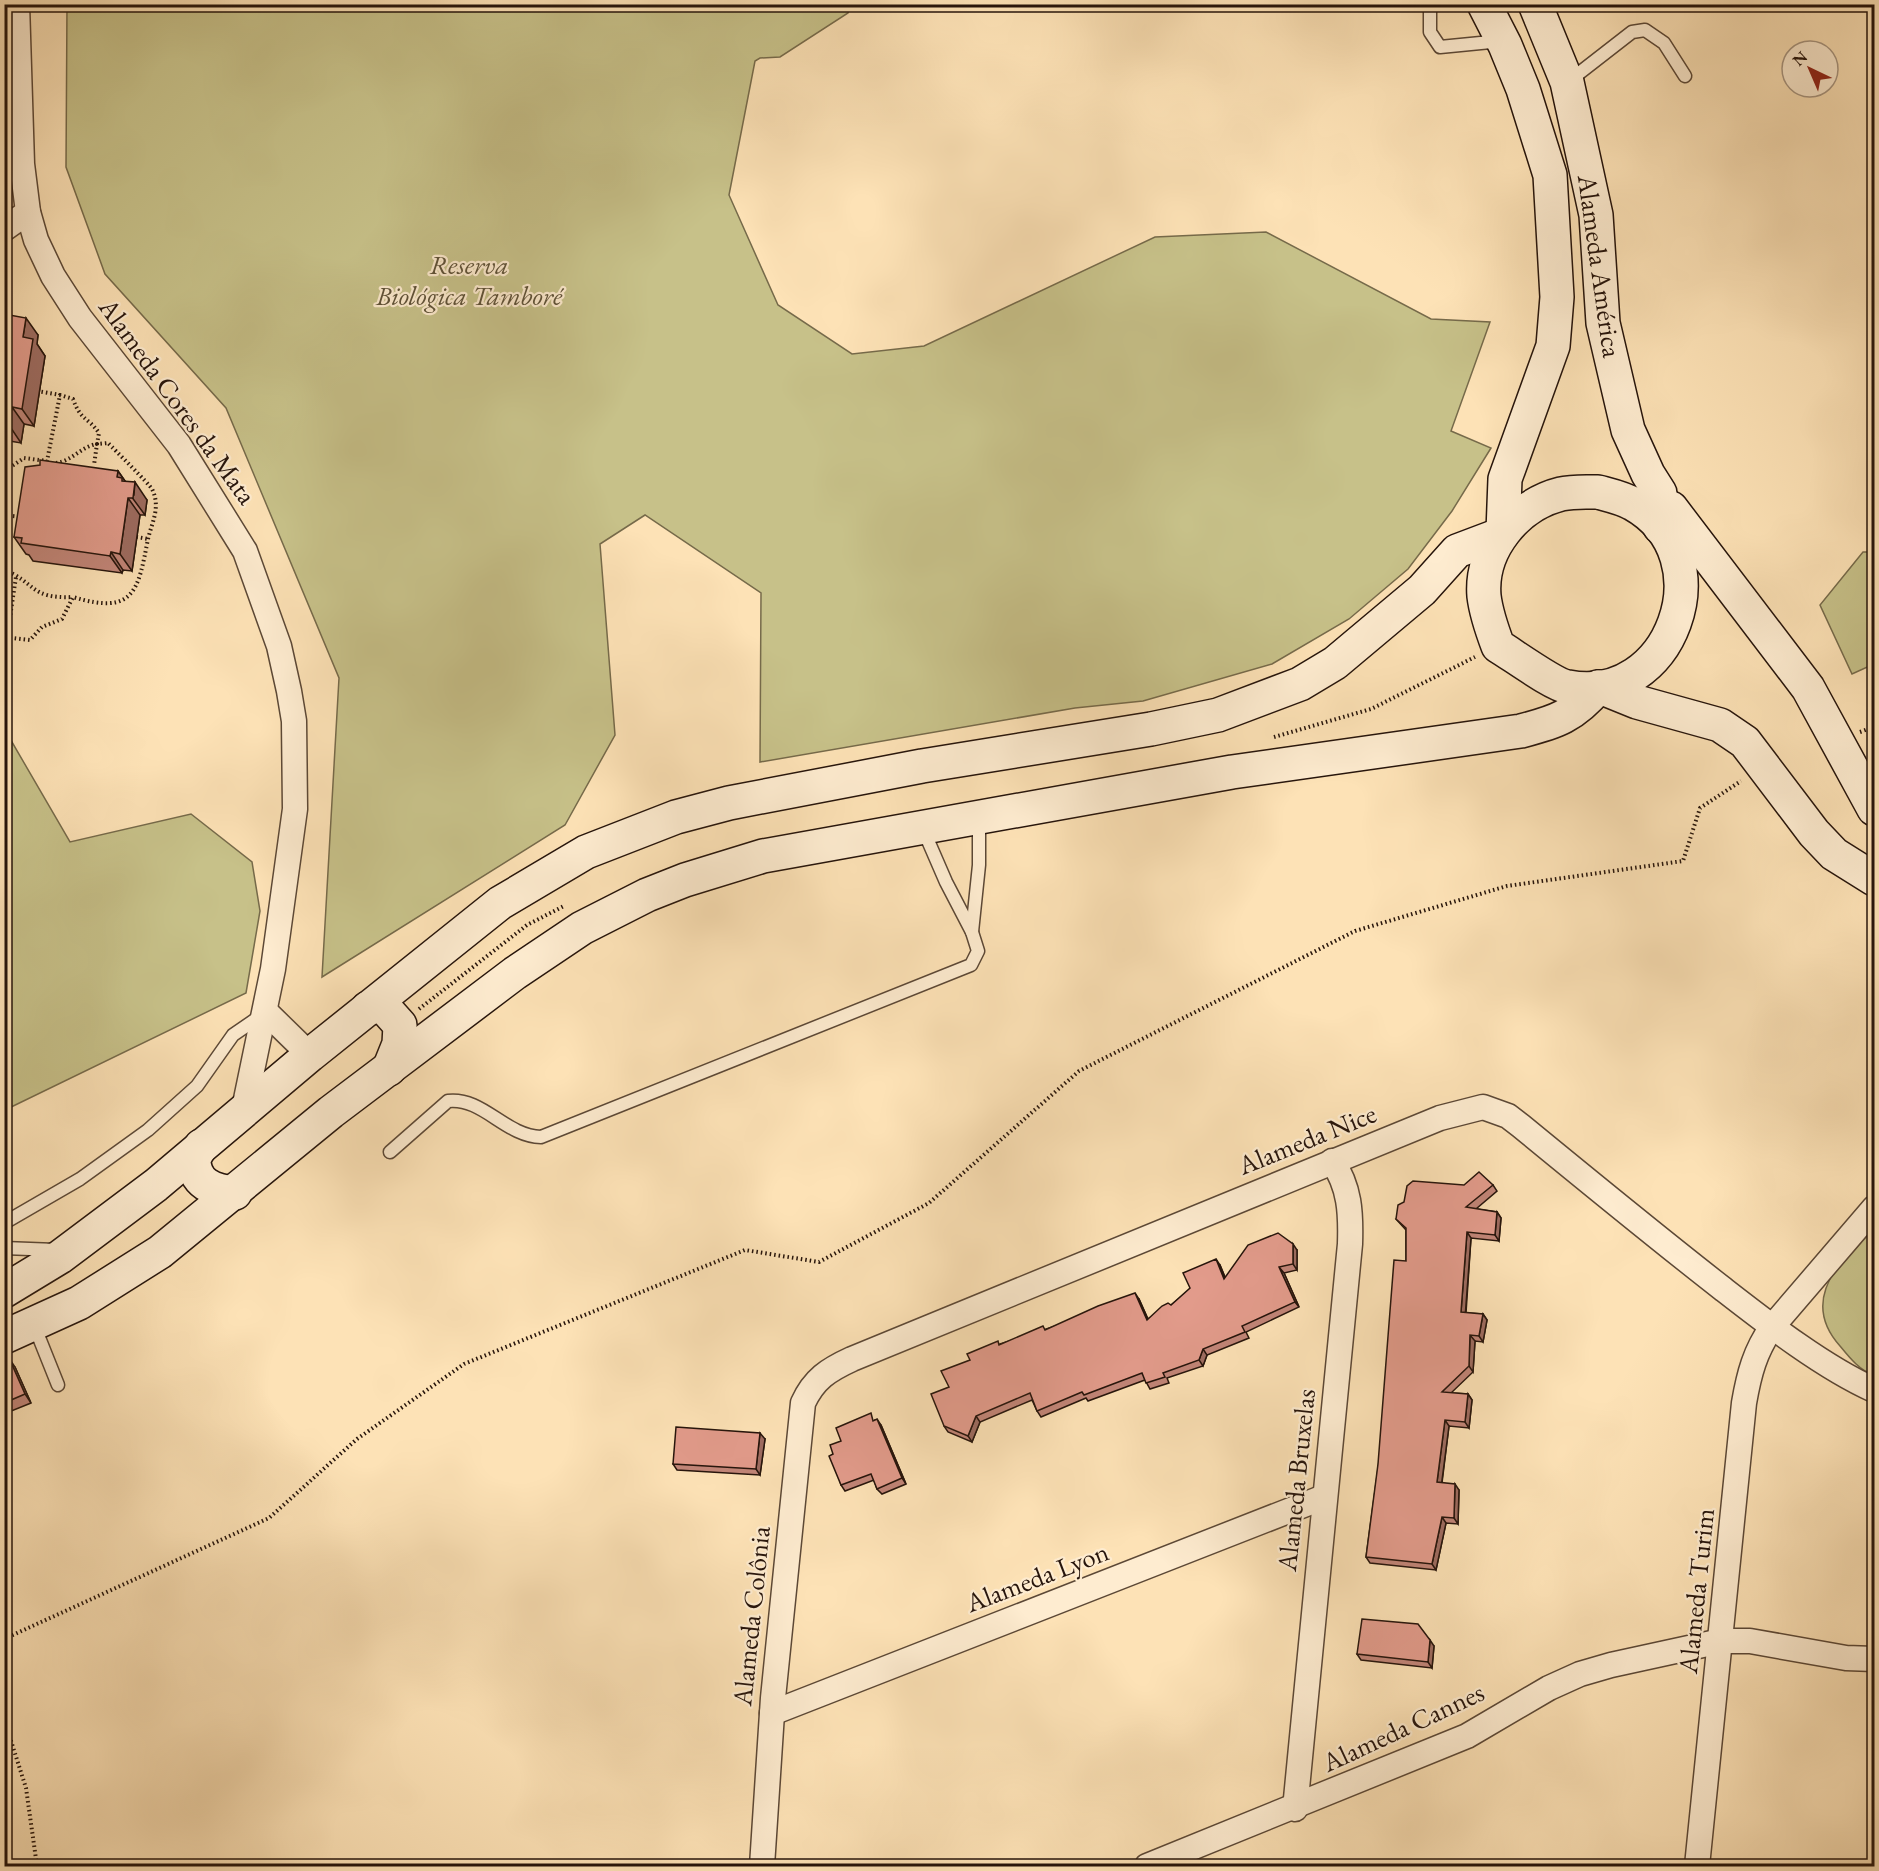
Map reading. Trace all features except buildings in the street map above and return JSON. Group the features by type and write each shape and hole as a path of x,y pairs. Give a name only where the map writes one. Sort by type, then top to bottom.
{"main road":[{"name":"Alameda América","path":"4,1291 69,1250 156,1185 244,1109 500,903 586,852 676,817 729,803 900,770 1218,715 1300,684 1335,663 1374,633 1422,590 1457,551 1506,479 1553,346 1557,297 1550,175 1523,89 1503,41 1484,4"},
{"name":"Alameda América","path":"1535,4 1567,82 1596,215 1603,323 1628,430 1648,474 1660,493 1808,688 1875,809"},
{"name":"Alameda América","path":"1502,533 1506,479"},
{"path":"1660,493 1661,528 1675,553 1682,582 1680,611 1669,638 1651,661 1627,678 1599,687 1567,687 1498,646 1484,595 1488,562 1502,533 1529,507 1562,493 1598,492 1633,504 1661,528 1695,542"},
{"path":"1457,551 1502,533"},
{"path":"1599,687 1637,702 1720,725 1745,742 1814,833 1834,854 1875,879"},
{"path":"1567,717 1585,703 1599,687"},
{"path":"19,1330 79,1303 160,1252 234,1194 331,1112 548,949 647,895 685,880 763,856 1232,772 1521,731 1567,717 1637,702"},
{"path":"368,1008 383,1006 400,1024 399,1044 389,1069"},
{"path":"201,1146 194,1158 196,1172 210,1189 234,1194"}],"street":[{"name":"Alameda Cores da Mata","path":"17,4 22,164 28,212 36,240 69,301 179,446 245,551 279,646 294,721 295,809 266,1012 244,1109"},
{"path":"4,229 28,212"},
{"path":"266,1012 310,1055"},
{"name":"Alameda Nice","path":"820,1376 852,1359 1332,1161 1468,1110 1483,1107 1496,1111 1521,1126 1642,1226 1772,1327 1854,1381 1875,1390"},
{"name":"Alameda Bruxelas","path":"1295,1809 1351,1218 1346,1186 1332,1161"},
{"name":"Alameda Turim","path":"1697,1866 1744,1403 1752,1364 1759,1344 1772,1327 1875,1208"},
{"name":"Alameda Colônia","path":"762,1866 772,1713 802,1413 811,1387 820,1376"},
{"name":"Alameda Lyon","path":"772,1713 1324,1497"},
{"name":"Alameda Cannes","path":"1147,1866 1295,1809 1467,1736 1524,1701 1580,1674 1637,1658 1721,1641 1750,1641 1846,1658 1875,1659"}],"lane":[{"path":"1430,4 1430,32 1440,48 1503,41"},
{"path":"1567,82 1632,32 1645,30 1664,43 1685,76"},
{"path":"972,932 979,865 979,819"},
{"path":"390,1152 448,1101 454,1100 474,1105 525,1137 541,1137 971,965 978,951 972,932 946,882 923,829"},
{"path":"4,1223 80,1179 148,1130 197,1086 233,1035 266,1012"},
{"path":"4,1248 69,1250"},
{"path":"19,1330 58,1385"}],"path":[{"path":"25,389 60,394 73,399 79,416 92,423 99,433 94,465"},
{"path":"47,461 60,394"},
{"path":"4,465 12,466 24,458 65,462 91,445 108,443 152,488 157,507 148,539 142,576 135,591 120,599 101,603 73,597 39,594 4,570"},
{"path":"4,515 26,518"},
{"path":"129,535 148,539"},
{"path":"16,577 5,637 30,640 42,627 62,619 73,597"},
{"path":"4,1639 269,1518 357,1439 464,1364 744,1251 819,1262 929,1203 1079,1071 1355,931 1507,886 1683,861 1700,808 1764,765"},
{"path":"4,1719 26,1788 37,1866"}],"green space":[{"name":"Reserva Biológica Tamboré","path":"67,5 851,5 848,13 780,57 760,58 755,61 729,195 778,305 852,354 924,346 1155,237 1266,232 1431,319 1490,322 1451,431 1491,448 1452,511 1408,569 1349,619 1272,664 1143,701 1075,708 760,762 761,593 645,515 600,544 615,735 565,825 322,977 339,678 226,408 105,274 66,167"},
{"path":"1863,552 1874,552 1874,664 1852,674 1820,605"},
{"path":"5,730 70,842 191,814 252,862 260,911 246,993 5,1110"},
{"path":"1874,1221 1874,1375 1859,1367 1840,1346 1828,1328 1823,1312 1824,1295 1830,1280 1850,1250"}]}
